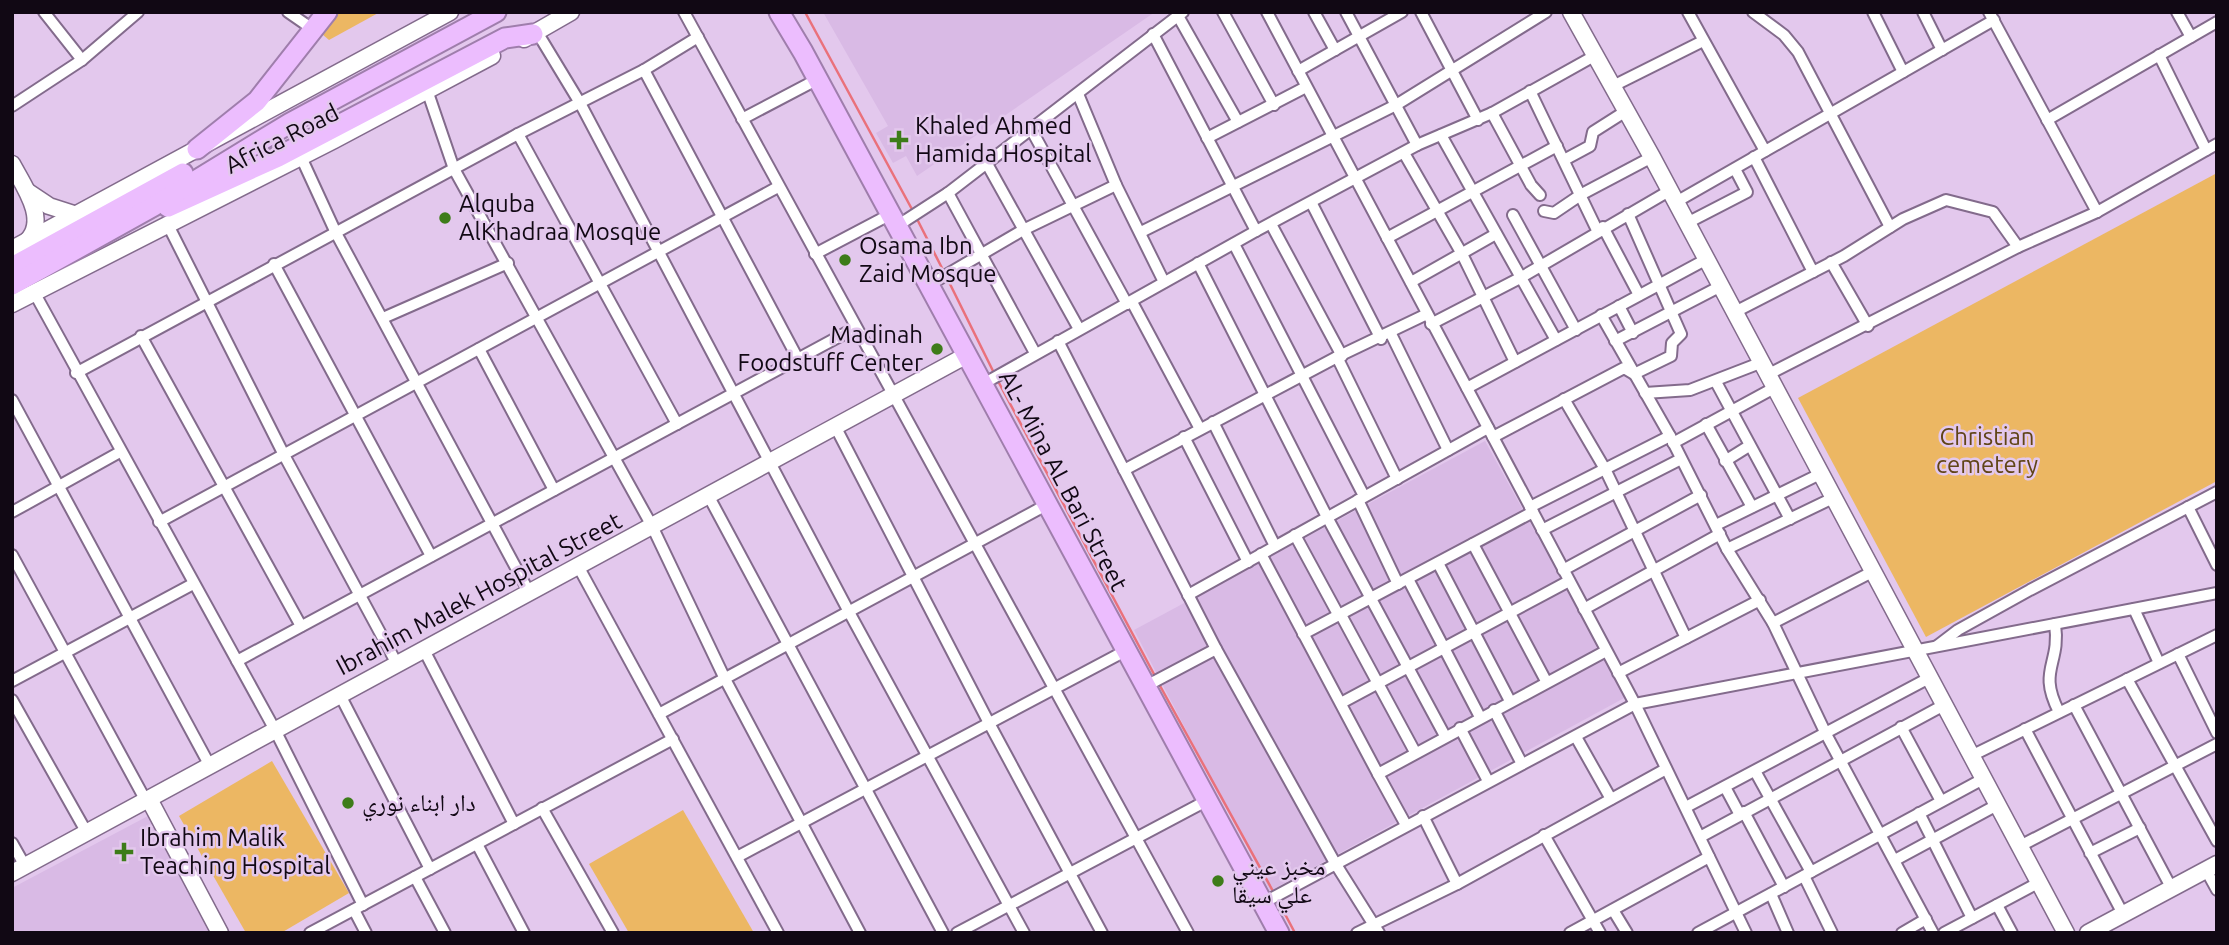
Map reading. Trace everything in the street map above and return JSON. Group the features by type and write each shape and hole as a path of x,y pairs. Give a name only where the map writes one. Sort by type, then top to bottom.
{"highway":[{"path":"197,149 257,101 327,12"},
{"name":"Africa Road","path":"12,285 127,221 474,12"},
{"name":"Africa Road","path":"12,267 401,58 496,12"},
{"path":"779,12 803,52"},
{"path":"788,12 803,52"},
{"path":"127,221 187,201 505,38 535,33"},
{"name":"AL- Mina AL Bari Street","path":"803,52 1279,933"}],"street":[{"path":"44,12 82,60"},
{"path":"12,106 82,60 138,12"},
{"path":"288,12 314,30"},
{"name":"Africa Road","path":"19,246 450,12"},
{"name":"Africa Road","path":"12,304 301,157 571,12"},
{"path":"684,12 973,545 1188,933"},
{"path":"1223,12 1274,105"},
{"path":"1267,12 1635,704 1746,933"},
{"path":"1314,12 1335,50"},
{"path":"1346,12 1418,145"},
{"path":"1298,71 1359,36 1383,17 1402,12"},
{"path":"1421,12 1478,120"},
{"path":"1141,232 1396,104 1546,12"},
{"path":"1571,12 1652,157 2066,933"},
{"path":"1688,12 1765,151"},
{"path":"1753,12 1792,43 1890,227"},
{"path":"1873,12 1903,72"},
{"path":"1923,12 1942,50"},
{"path":"2177,12 2191,37"},
{"path":"815,254 948,193 1180,14 1238,122"},
{"path":"1125,470 1340,357 1520,278 1628,214 1735,169 1942,50 1992,16 2097,212"},
{"path":"2047,120 2217,22"},
{"path":"535,33 580,103 849,612 1024,933"},
{"path":"1153,34 1256,231"},
{"path":"76,373 274,264 644,70 698,37"},
{"path":"1613,86 1703,41"},
{"path":"983,384 1256,231 1312,204 1418,145 1492,113 1596,55"},
{"path":"1644,393 1690,390 1716,382 1767,375 1868,326 2018,247 2097,212 2211,147 2159,55"},
{"path":"644,70 798,359"},
{"path":"742,119 818,79"},
{"path":"1207,138 1306,87"},
{"path":"427,90 454,169 538,315 652,526 724,679 860,933"},
{"path":"1530,91 1600,229 1639,295"},
{"path":"1078,94 1116,185 1164,282"},
{"path":"1564,160 1590,146 1593,132 1626,111"},
{"path":"1492,113 1520,165 1540,195"},
{"path":"1031,129 1200,429"},
{"path":"518,134 677,424"},
{"path":"1441,135 1556,340"},
{"path":"1387,238 1557,146"},
{"path":"1404,153 1462,254 1515,362"},
{"path":"301,157 336,233 529,592"},
{"path":"1544,211 1554,213 1582,194 1652,157"},
{"path":"1754,157 1813,272"},
{"path":"986,162 1079,329"},
{"path":"12,164 28,192 37,224 34,234 19,246"},
{"path":"1687,223 1747,192 1735,169"},
{"path":"929,285 1024,230 1116,185"},
{"path":"159,522 778,187"},
{"path":"28,192 48,206 77,215"},
{"path":"948,193 1035,353"},
{"path":"1733,313 1813,272 1890,227 1946,200 1993,212 2018,247"},
{"path":"1312,204 1448,450"},
{"path":"1628,214 1681,334 1672,343 1671,356 1634,374"},
{"path":"1513,215 1576,330"},
{"path":"1271,224 1340,357 1397,479"},
{"path":"168,225 284,455 397,664"},
{"path":"1411,282 1496,234"},
{"path":"1234,244 1303,377 1403,582 1443,647 1480,717"},
{"path":"1467,388 1705,260"},
{"path":"1831,262 1868,326"},
{"path":"383,318 508,263"},
{"path":"1198,263 1327,517 1445,736"},
{"path":"274,264 431,556"},
{"path":"1615,341 1719,287"},
{"path":"34,292 76,373 275,730 358,908 366,933"},
{"path":"1619,306 1633,332"},
{"path":"1601,315 1672,439 1727,549 1773,623 1826,734 1933,933"},
{"path":"236,661 855,328"},
{"path":"141,335 301,626"},
{"path":"1058,341 1216,649 1335,863 1376,929"},
{"path":"479,349 554,490"},
{"name":"Ibrahim Malek Hospital Street","path":"19,870 967,355"},
{"path":"1188,595 1448,450 1564,399 1624,368 1634,374"},
{"path":"1303,634 1473,544 1605,469 1732,412 1767,375"},
{"path":"1716,382 1790,519"},
{"path":"1564,399 1617,492 1686,638"},
{"path":"12,400 210,766"},
{"path":"1213,422 1275,546"},
{"path":"1706,424 1752,507"},
{"path":"835,426 989,723 1102,933"},
{"path":"1184,438 1248,562"},
{"path":"1725,461 1749,446"},
{"path":"12,512 121,452"},
{"path":"1542,530 1681,459"},
{"path":"1584,609 1655,570 1752,507 1820,474"},
{"path":"1935,647 1958,630 2030,590 2217,492"},
{"path":"708,495 943,933"},
{"path":"1563,570 1701,495"},
{"path":"1727,549 1833,498"},
{"path":"659,714 1048,504"},
{"path":"2188,507 2217,565"},
{"path":"1295,535 1415,752"},
{"path":"1473,544 1546,681"},
{"path":"1261,554 1406,825"},
{"path":"12,555 220,933"},
{"path":"1438,563 1510,701"},
{"path":"578,566 778,933"},
{"path":"1773,623 1872,572"},
{"path":"1340,703 1569,581"},
{"path":"12,681 193,583"},
{"path":"1263,903 1635,704 2217,593"},
{"path":"1618,673 1760,600"},
{"path":"2134,609 2159,663"},
{"path":"2055,624 2057,651 2050,668 2048,683 2059,712"},
{"path":"1971,756 2216,637"},
{"path":"424,649 514,824"},
{"path":"1146,686 1216,649"},
{"path":"737,857 929,758 1127,650"},
{"path":"1378,774 1494,709 1606,651"},
{"path":"2178,654 2217,733"},
{"path":"1686,807 1929,678"},
{"path":"2126,679 2217,841"},
{"path":"340,695 430,869"},
{"path":"12,700 87,833"},
{"path":"1700,837 1944,705"},
{"path":"2074,705 2172,889"},
{"path":"1494,709 1522,764"},
{"path":"1901,727 1941,801"},
{"path":"1460,728 1488,782"},
{"path":"2025,729 2123,914"},
{"path":"1576,737 1611,799"},
{"path":"310,933 673,739"},
{"path":"2020,846 2217,744"},
{"path":"1357,933 1376,929 1666,769"},
{"path":"1755,771 1808,874 1828,931"},
{"path":"1698,933 1983,779"},
{"path":"1725,787 1784,887"},
{"path":"957,933 1208,800"},
{"path":"1895,860 1997,805"},
{"path":"542,808 613,933"},
{"path":"1919,813 1972,918"},
{"path":"1423,816 1457,884"},
{"path":"2090,853 2140,828"},
{"path":"1544,835 1600,933"},
{"path":"12,844 19,870"},
{"path":"477,844 524,933"},
{"path":"1570,933 1709,857"},
{"path":"2088,933 2211,867 2217,890"},
{"path":"415,877 445,933"},
{"path":"1944,933 2038,883"},
{"path":"1771,894 1788,933"},
{"path":"1997,905 2012,933"},
{"path":"1613,909 1627,933"},
{"path":"1902,933 1926,919"}],"shaded area":[{"path":"823,12 1155,12 917,176 906,156 893,163 876,133 888,126"},
{"path":"1485,441 1626,697 1270,891 1134,630"},
{"name":"Ibrahim Malik Teaching Hospital","path":"148,816 210,933 12,933 12,888"}],"green space":[{"path":"339,12 380,12 329,40 322,34"},
{"name":"Christian cemetery","path":"2217,173 2217,481 1926,637 1798,398"},
{"path":"272,761 349,893 281,933 246,933 179,816"},
{"path":"683,810 754,933 629,933 589,864"}],"waterway":[{"path":"805,12 914,213"},
{"path":"917,219 944,272"},
{"path":"947,278 995,375"},
{"path":"998,381 1156,678"},
{"path":"1159,684 1274,893"},
{"path":"1277,899 1295,933"}],"place":[{"name":"Khaled Ahmed Hamida Hospital","path":"899,140"},
{"name":"Alquba AlKhadraa Mosque","path":"445,218"},
{"name":"Osama Ibn Zaid Mosque","path":"845,260"},
{"name":"Madinah Foodstuff Center","path":"937,349"},
{"name":"دار ابناء نوري","path":"348,803"},
{"name":"Ibrahim Malik Teaching Hospital","path":"124,852"},
{"name":"مخبز عيني علي سيقا","path":"1218,881"}]}
